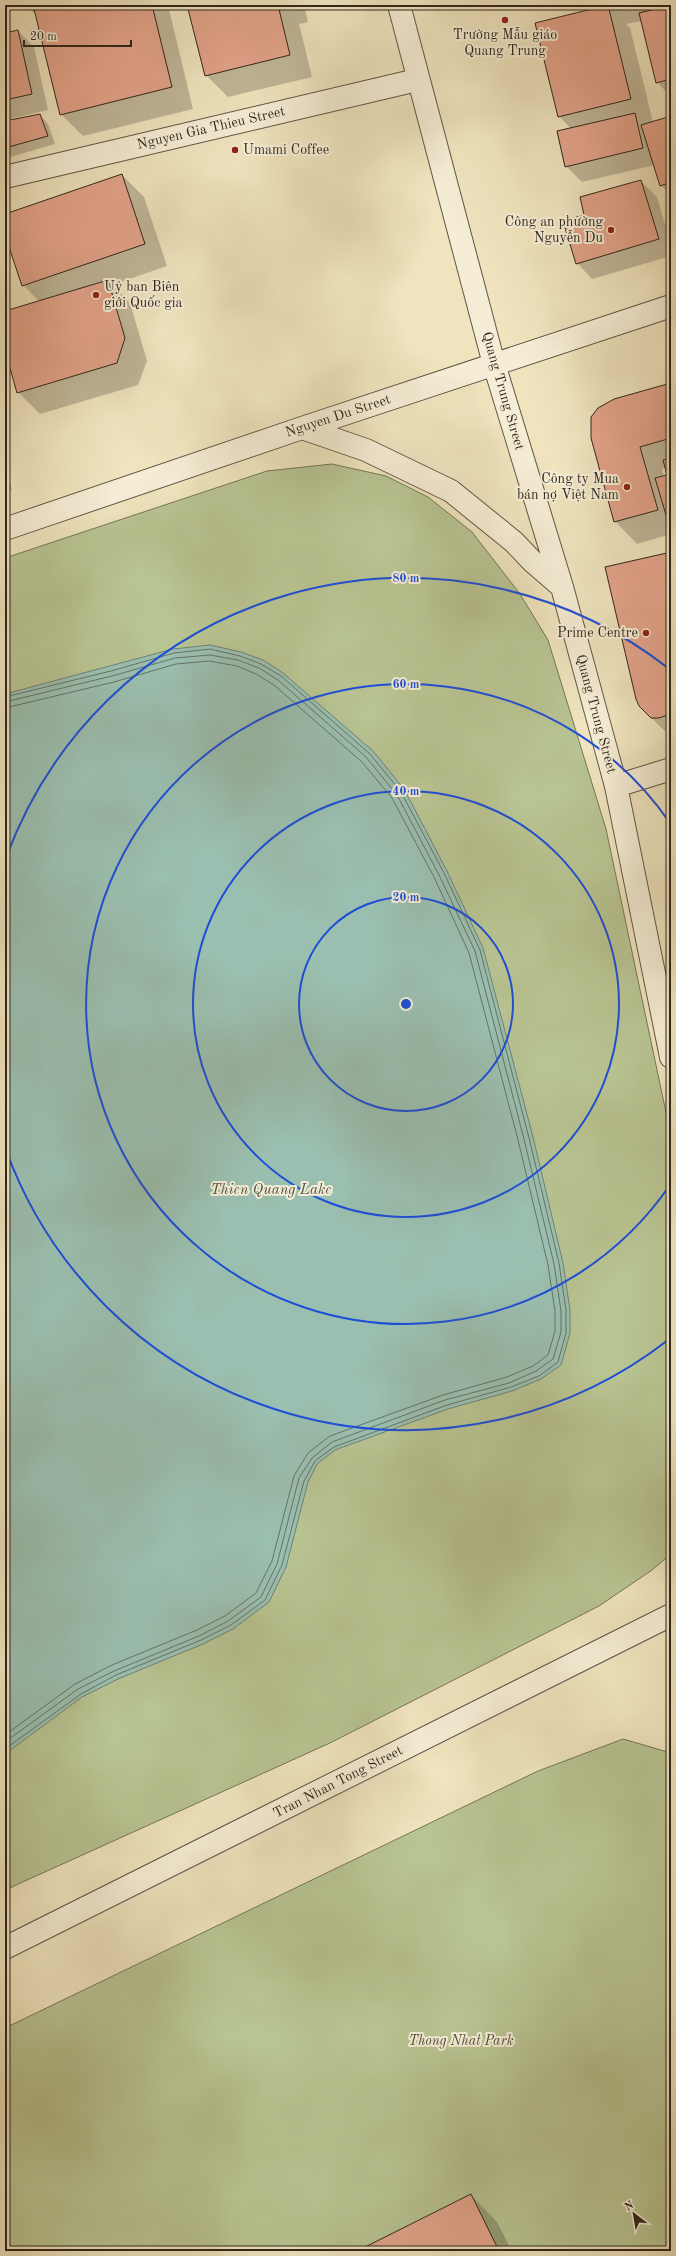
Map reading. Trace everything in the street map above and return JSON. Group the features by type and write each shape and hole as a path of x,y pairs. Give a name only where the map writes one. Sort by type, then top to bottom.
{"street":[{"name":"Quang Trung Street","path":"399,5 417,80 494,364 562,587 616,786 671,1057"},
{"name":"Nguyen Gia Thieu Street","path":"5,177 417,80"},
{"name":"Nguyen Du Street","path":"5,529 302,428 671,306"},
{"path":"302,428 366,450 451,491 514,542 533,562 562,587"},
{"path":"616,786 671,769"},
{"name":"Tran Nhan Tong Street","path":"5,1948 671,1615"}],"green space":[{"path":"332,464 386,476 428,497 472,532 520,594 548,640 606,829 671,1136 671,1554 652,1570 599,1606 330,1743 5,1890 5,558 267,471"},
{"name":"Thong Nhat Park","path":"623,1739 671,1753 671,2251 5,2251 5,2028 538,1771"}],"water":[{"name":"Thien Quang Lake","path":"210,645 241,652 263,660 283,673 373,751 404,789 447,871 483,948 533,1137 563,1263 570,1310 570,1333 561,1365 541,1379 512,1391 448,1409 335,1450 317,1464 308,1482 286,1567 269,1602 233,1629 203,1644 118,1679 82,1697 5,1754 5,694 173,649"}],"building":[{"path":"33,5 152,5 172,87 60,115"},
{"path":"187,5 278,5 290,55 205,76"},
{"path":"608,5 631,99 558,117 535,23"},
{"path":"671,5 671,79 656,83 639,13"},
{"path":"18,30 32,94 5,100 5,33"},
{"path":"635,113 643,148 565,167 557,131"},
{"path":"40,114 48,136 5,148 5,121"},
{"path":"671,116 671,182 660,186 641,125"},
{"path":"122,174 145,244 22,286 5,235 5,214"},
{"name":"Công an phường Nguyễn Du","path":"641,180 659,239 576,264 563,221 584,215 580,197"},
{"path":"108,280 125,338 117,363 17,393 5,350 5,311"},
{"path":"671,383 671,438 640,447 658,510 614,522 591,438 591,417 598,408 614,399"},
{"path":"671,458 671,524 669,525 655,478 667,475 663,460"},
{"name":"Prime Centre","path":"671,552 671,714 659,718 651,718 639,706 636,699 605,567"},
{"path":"471,2194 499,2251 357,2251"}],"place":[{"name":"Trường Mẫu giáo Quang Trung","path":"505,20"},
{"name":"Umami Coffee","path":"235,150"},
{"name":"Công an phường Nguyễn Du","path":"611,230"},
{"name":"Uỷ ban Biên giới Quốc gia","path":"96,295"},
{"name":"Công ty Mua bán nợ Việt Nam","path":"627,487"},
{"name":"Prime Centre","path":"646,633"}]}
